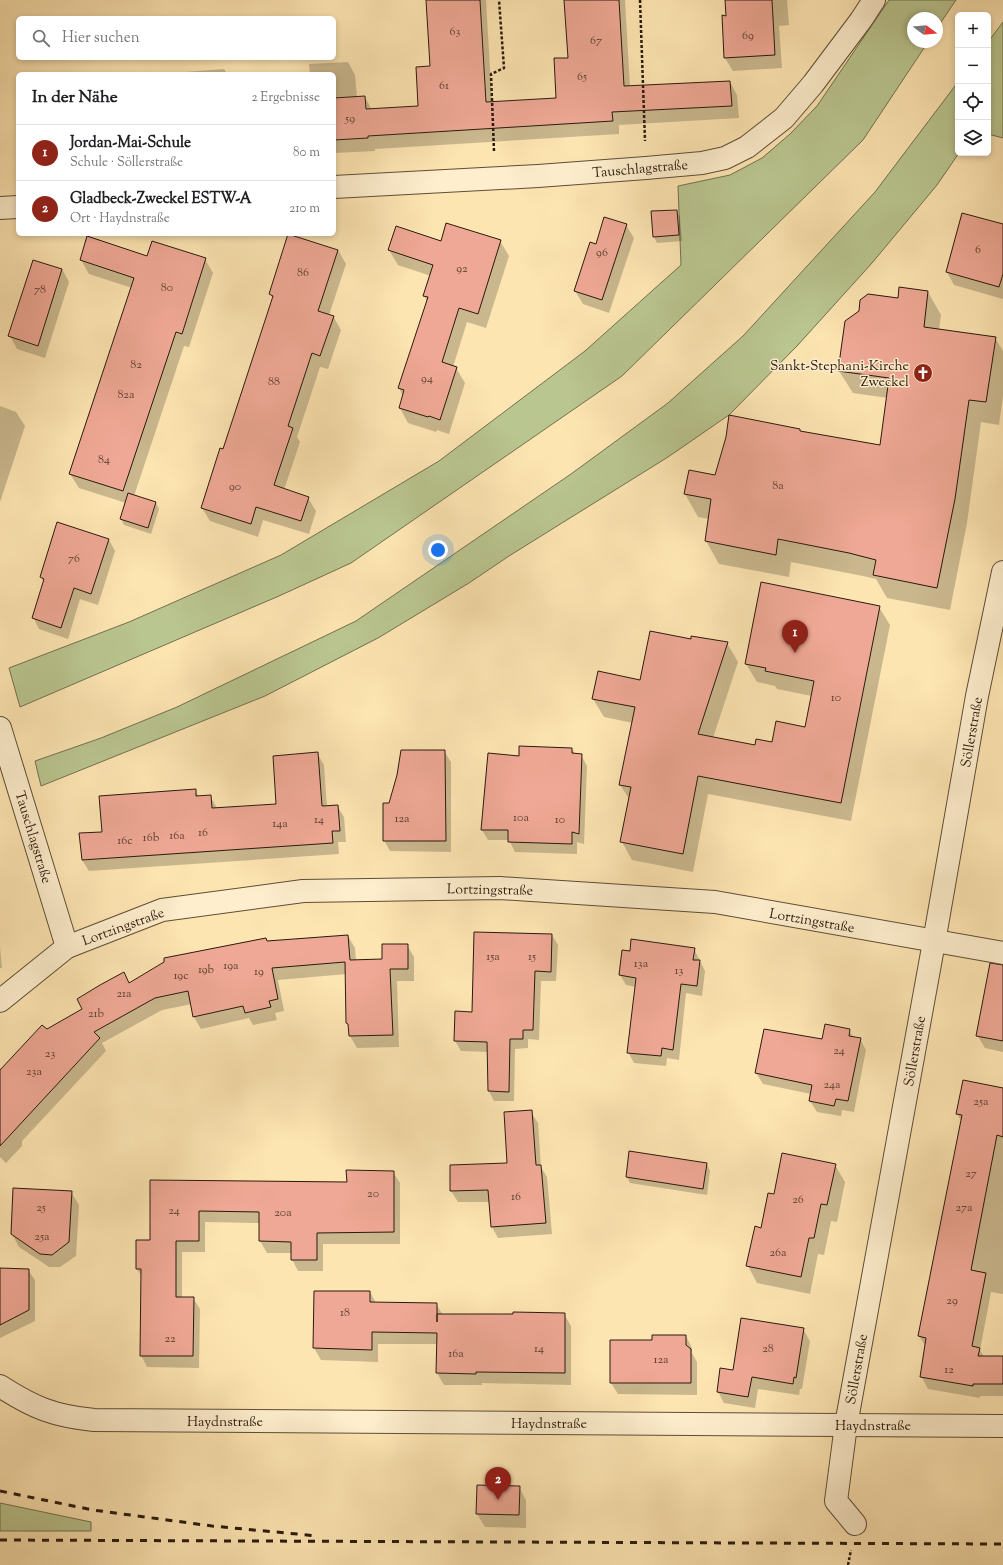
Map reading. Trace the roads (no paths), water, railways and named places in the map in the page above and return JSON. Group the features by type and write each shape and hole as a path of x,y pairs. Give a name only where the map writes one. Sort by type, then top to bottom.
{"street":[{"name":"Tauschlagstraße","path":"336,187 646,168 702,163 725,158 747,147 784,118 822,72 874,0"},
{"path":"0,208 16,207"},
{"name":"Söllerstraße","path":"855,1524 836,1501 846,1425 977,696 1003,572"},
{"name":"Tauschlagstraße","path":"0,728 67,947"},
{"name":"Lortzingstraße","path":"0,1001 67,947 162,910 302,891 500,888 715,902 934,942 1003,953"},
{"name":"Haydnstraße","path":"0,1386 26,1402 48,1412 72,1418 94,1420 1003,1426"}],"railway":[{"path":"0,1491 93,1510 212,1526 318,1536"},
{"path":"0,1540 1003,1544"}],"place":[{"name":"Sankt-Stephani-Kirche Zweckel","path":"923,373"},
{"name":"Jordan-Mai-Schule","path":"795,653"},
{"name":"Gladbeck-Zweckel ESTW-A","path":"498,1500"}]}
